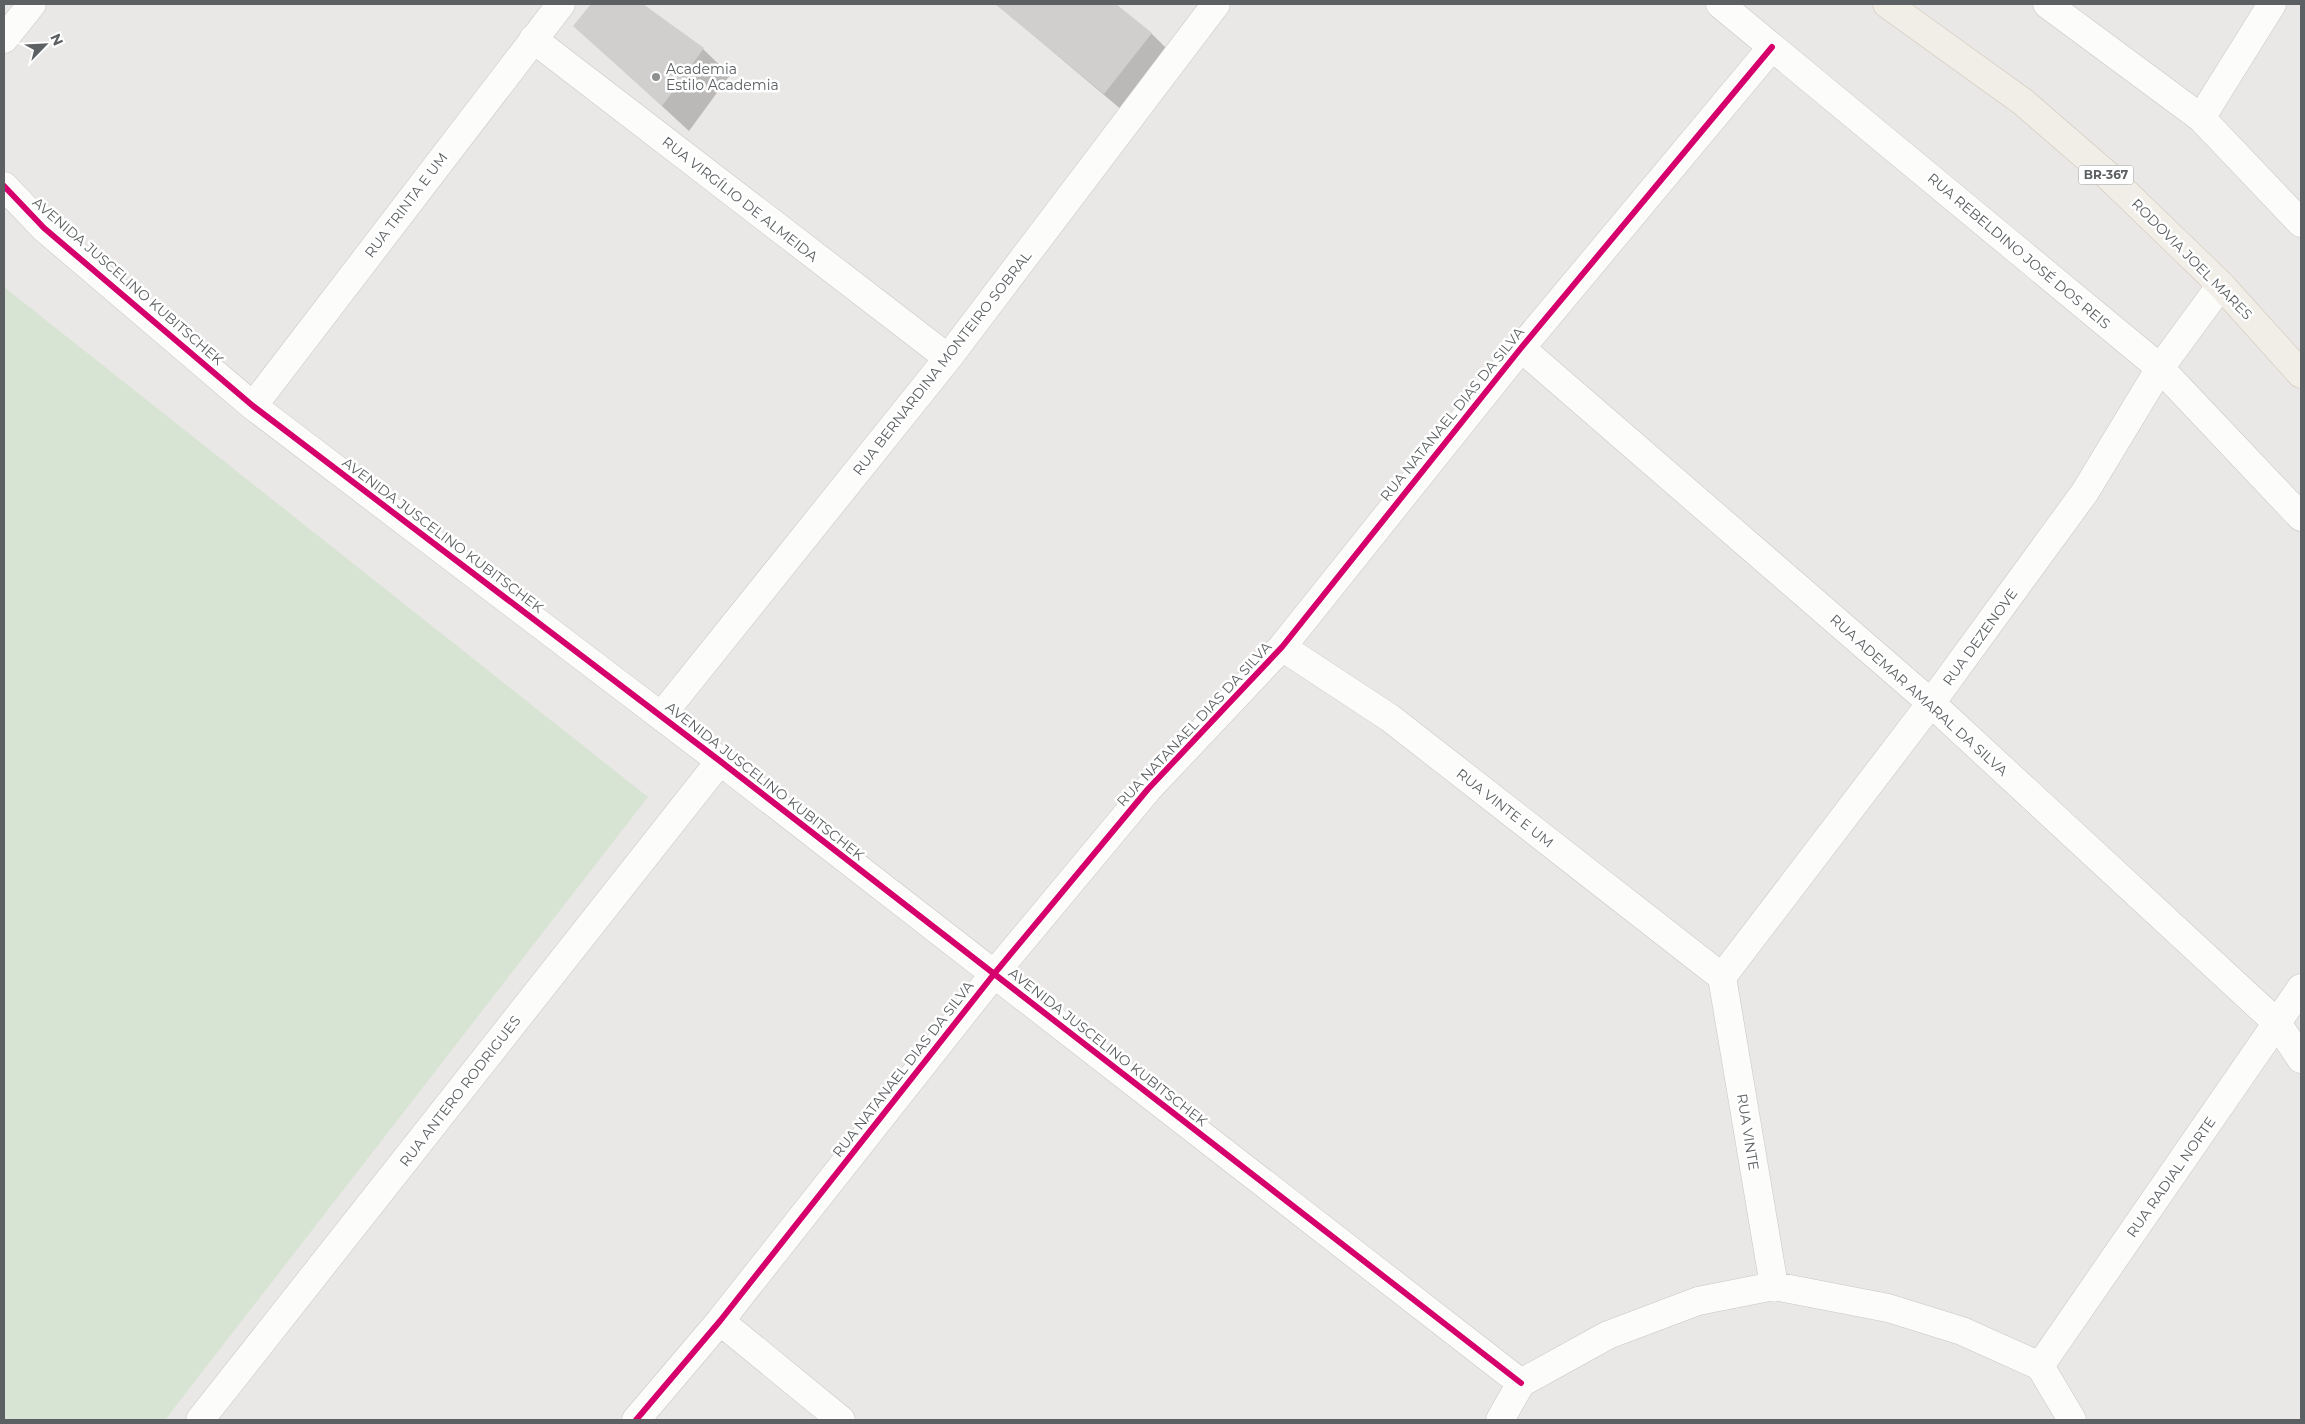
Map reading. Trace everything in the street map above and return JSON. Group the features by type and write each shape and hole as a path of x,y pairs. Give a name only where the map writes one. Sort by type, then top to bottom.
{"main road":[{"name":"RODOVIA JOEL MARES","path":"1887,4 2023,102 2104,173 2221,285 2301,374"}],"street":[{"path":"4,39 32,4"},
{"name":"RUA TRINTA E UM","path":"253,406 561,4"},
{"name":"RUA BERNARDINA MONTEIRO SOBRAL","path":"661,716 948,358 1216,4"},
{"name":"RUA REBELDINO JOSÉ DOS REIS","path":"1720,4 2160,368 2301,517"},
{"path":"2047,4 2201,118 2301,223"},
{"path":"2201,118 2272,4"},
{"name":"RUA VIRGÍLIO DE ALMEIDA","path":"533,39 948,358"},
{"name":"RUA NATANAEL DIAS DA SILVA","path":"636,1420 720,1321 994,974 1148,789 1282,647 1521,348 1772,47"},
{"name":"AVENIDA JUSCELINO KUBITSCHEK","path":"4,186 44,228 253,406 720,761 1521,1383"},
{"name":"AVENIDA JUSCELINO KUBITSCHEK","path":"4,212 44,228"},
{"name":"RUA DEZENOVE","path":"1722,977 1931,703 2085,492 2160,368 2221,285"},
{"name":"RUA ADEMAR AMARAL DA SILVA","path":"1521,348 1931,703 2277,1023 2301,1059"},
{"name":"RUA VINTE E UM","path":"1282,647 1390,718 1722,977"},
{"name":"RUA ANTERO RODRIGUES","path":"200,1420 720,761"},
{"name":"RUA VINTE","path":"1722,977 1774,1286"},
{"name":"RUA RADIAL NORTE","path":"2040,1366 2301,988"},
{"path":"1500,1420 1521,1383 1608,1335 1698,1301 1774,1286 1888,1308 1962,1331 2040,1366 2072,1420"},
{"path":"720,1321 840,1420"}],"green space":[{"path":"4,287 648,797 165,1420 4,1420"}],"building":[{"name":"Academia Estilo Academia","path":"591,4 643,4 704,48 662,106 573,26"},
{"path":"995,4 1116,4 1152,33 1104,94"}],"cycle path":[{"path":"636,1420 720,1321 994,974 1148,789 1282,647 1521,348 1772,47"},
{"path":"4,186 44,228 253,406 720,761 1521,1383"}],"place":[{"name":"Academia Estilo Academia","path":"656,77"}]}
